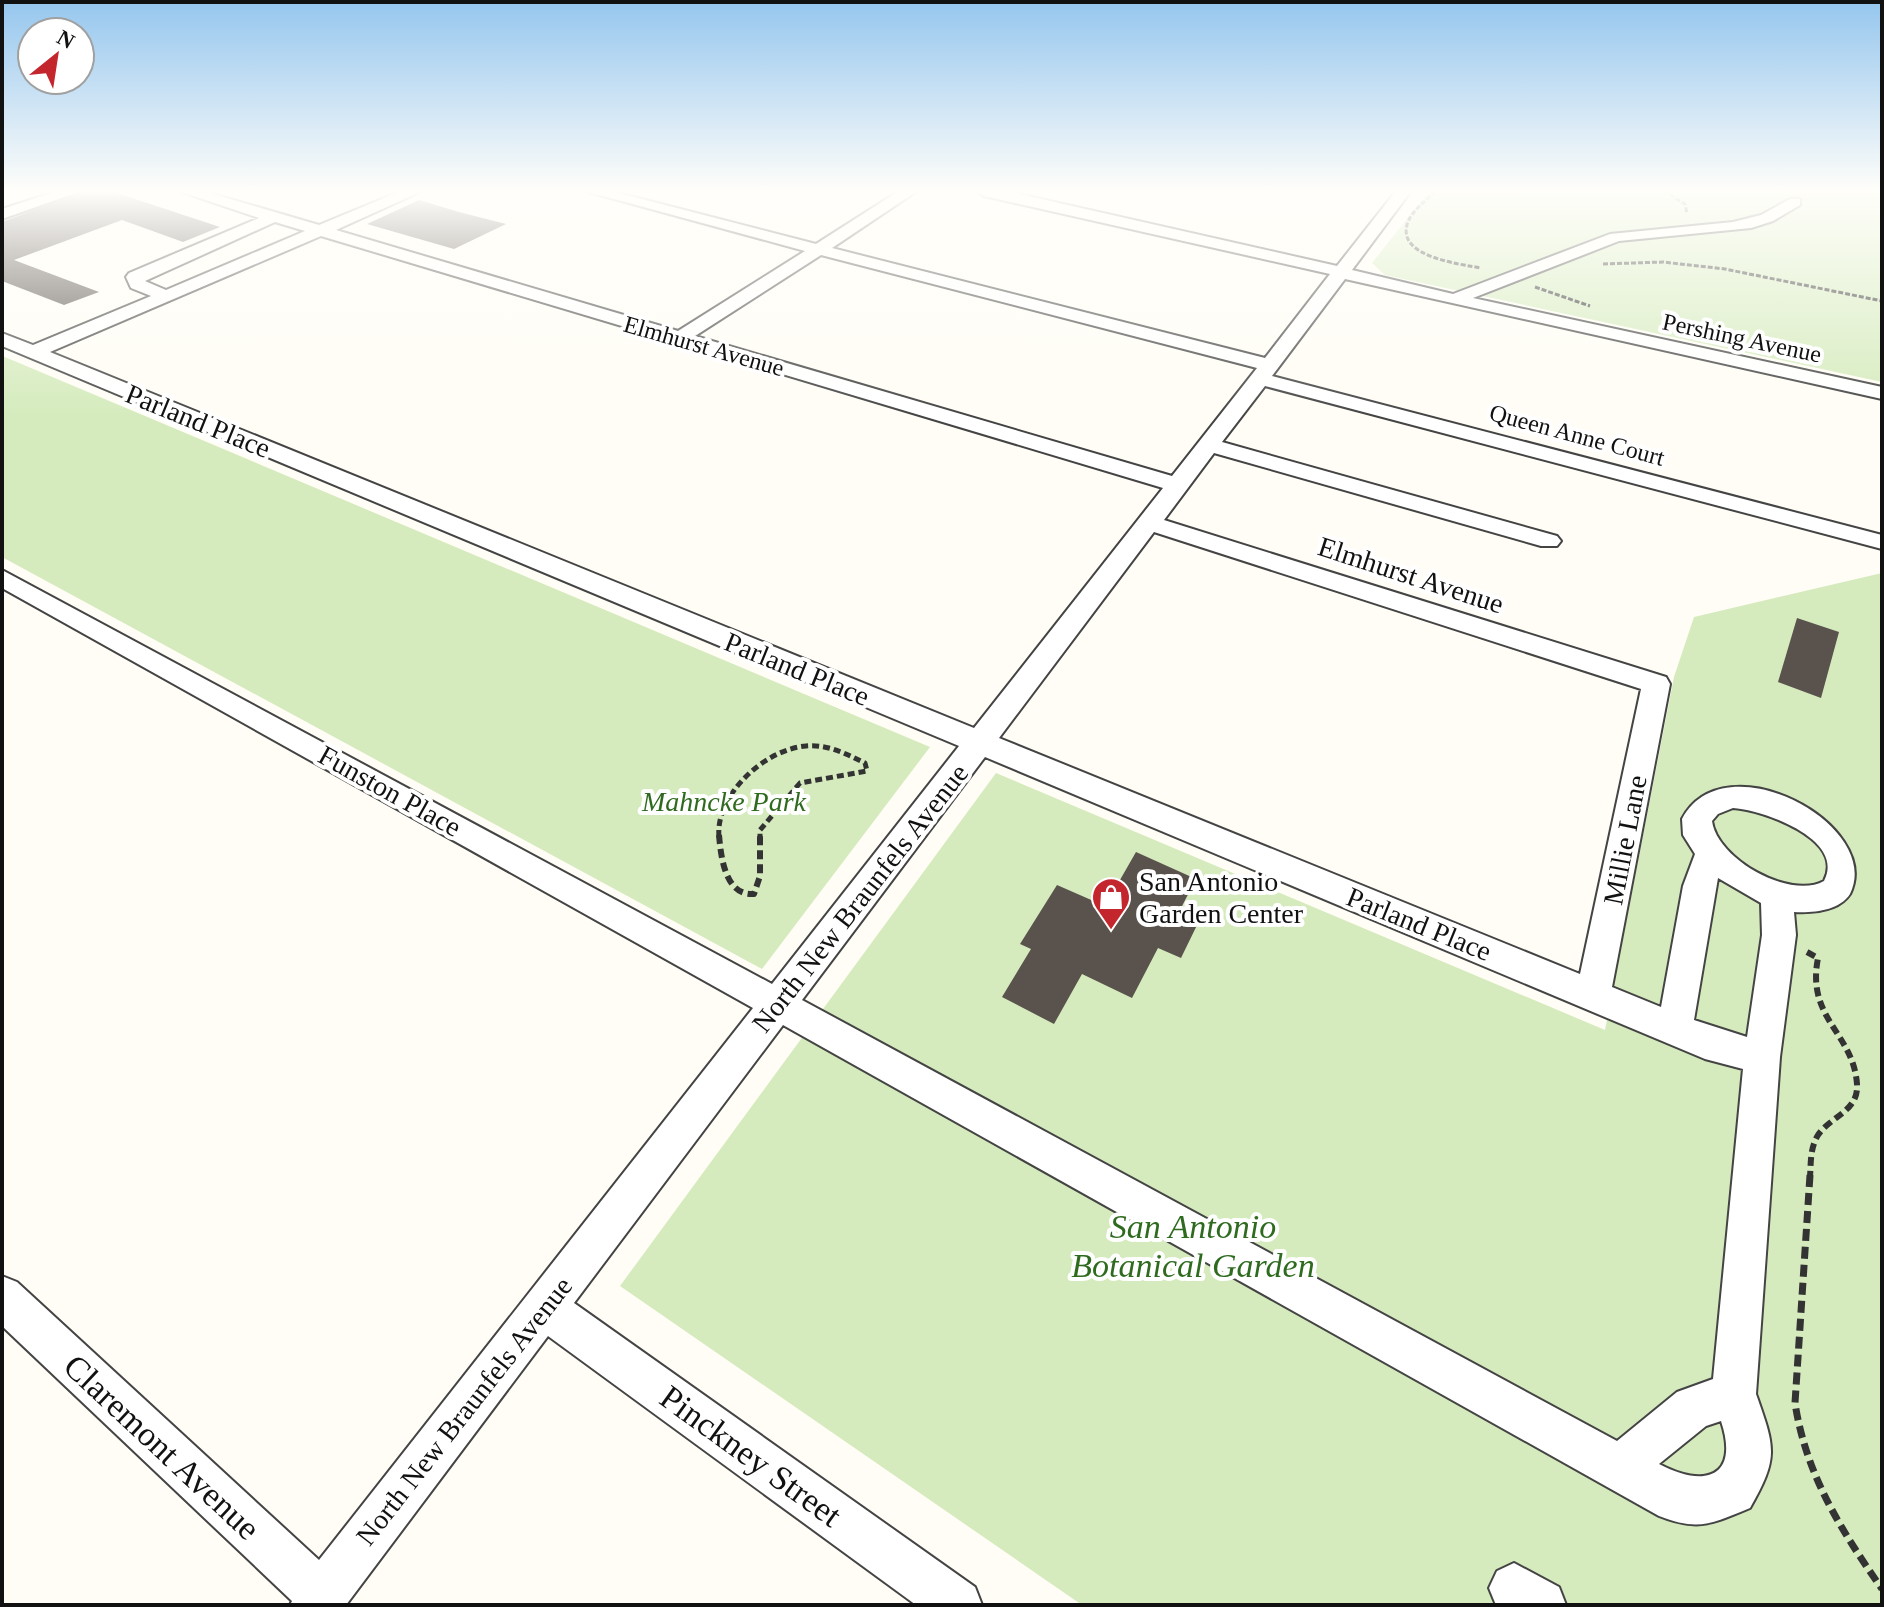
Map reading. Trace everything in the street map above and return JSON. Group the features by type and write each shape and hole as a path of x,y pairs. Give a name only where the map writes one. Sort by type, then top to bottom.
{"street":[{"path":"161,266 135,277 137,284 166,296"},
{"path":"33,352 238,266"},
{"name":"Elmhurst Avenue","path":"431,266 1178,485"},
{"path":"679,338 793,266"},
{"name":"Queen Anne Court","path":"881,266 1882,542"},
{"name":"Pershing Avenue","path":"1310,266 1882,393"},
{"name":"North New Braunfels Avenue","path":"318,1600 1346,266"},
{"path":"1453,300 1544,266"},
{"name":"Parland Place","path":"2,339 1718,1047 1762,1057"},
{"path":"1209,445 1549,541"},
{"name":"Elmhurst Avenue","path":"1149,523 1656,684"},
{"name":"Funston Place","path":"2,578 1676,1499 1705,1502 1733,1491 1749,1464 1746,1429 1734,1394"},
{"name":"Millie Lane","path":"1593,996 1656,684"},
{"path":"1732,797 1752,798 1798,814 1834,844 1843,861 1845,877 1839,890 1823,898 1802,901 1752,887 1729,873 1710,855 1700,838 1698,822 1702,809 1714,801 1732,797"},
{"path":"1675,1029 1699,886 1710,855"},
{"path":"1620,1470 1650,1441 1693,1408 1734,1394 1762,1057 1779,935 1777,896"},
{"name":"Claremont Avenue","path":"2,1297 318,1600"},
{"name":"Pinckney Street","path":"544,1307 957,1605"}],"path":[{"path":"1465,266 1598,309"},
{"path":"1698,266 1882,301"},
{"path":"804,746 832,748 865,763 867,771 800,783 760,830 760,876 754,894 745,895 735,889 716,831 719,814 730,795 754,767 804,746"},
{"path":"1779,935 1818,958 1813,973 1816,995 1821,1010 1853,1066 1857,1087 1854,1103 1847,1112 1823,1125 1812,1149 1795,1403 1798,1437 1812,1480 1882,1589"}],"green space":[{"path":"1375,266 1882,266 1882,382 1385,275"},
{"name":"Mahncke Park","path":"2,356 930,747 762,969 2,557"},
{"name":"San Antonio Botanical Garden","path":"1882,573 1882,1605 1082,1605 620,1286 996,773 1605,1030 1674,677 1694,617"}],"building":[{"path":"2,266 30,266 99,292 64,305 2,281"},
{"path":"1797,618 1839,632 1821,698 1778,682"},
{"name":"San Antonio Garden Center","path":"1136,852 1196,879 1180,910 1200,919 1181,958 1158,948 1132,998 1082,974 1054,1024 1002,997 1031,949 1020,944 1057,885 1105,906"}],"place":[{"name":"San Antonio Garden Center","path":"1111,931"}]}
